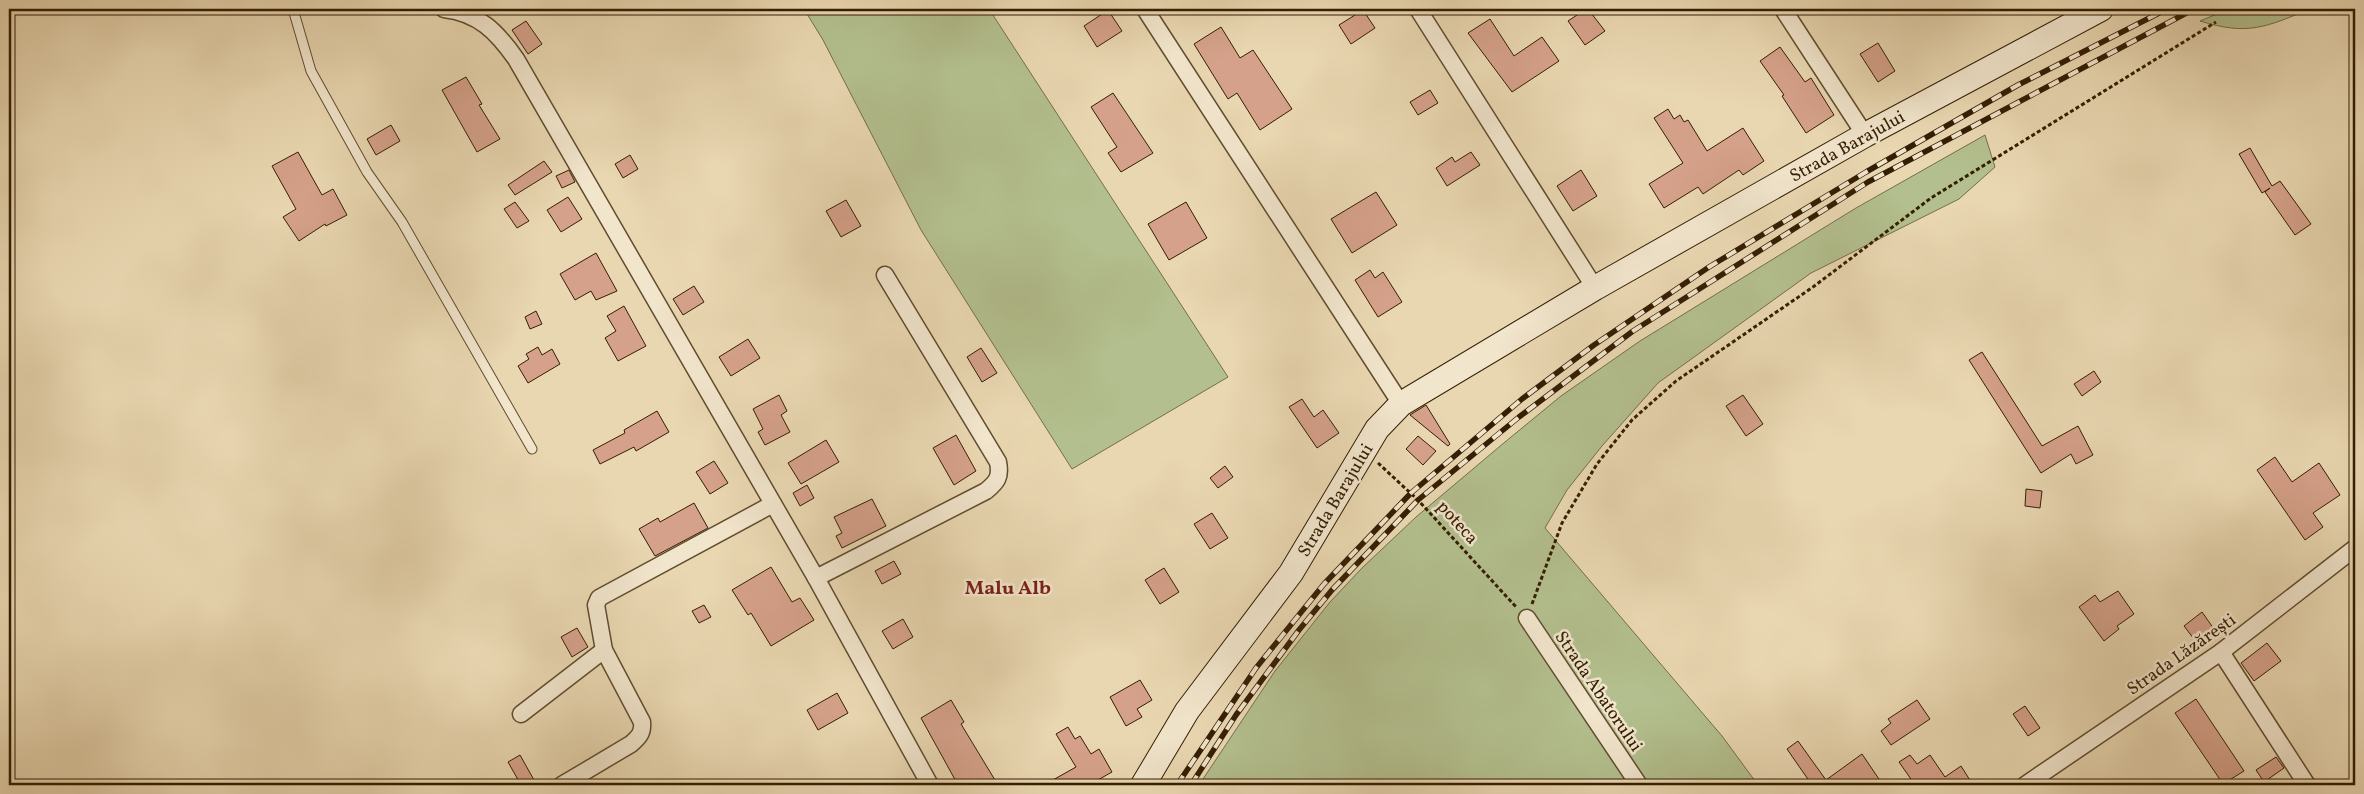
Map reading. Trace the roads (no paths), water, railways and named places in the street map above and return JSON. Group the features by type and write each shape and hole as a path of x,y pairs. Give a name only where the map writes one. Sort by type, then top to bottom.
{"street":[{"path":"444,9 457,10 481,21 499,36 516,59 816,578 930,785"},
{"path":"1145,9 1401,404"},
{"path":"1418,9 1595,288"},
{"path":"1783,9 1865,135"},
{"name":"Strada Barajului","path":"1143,785 1187,711 1291,573 1377,429 1401,404 1595,288 1865,135 2101,9"},
{"path":"816,578 986,491 997,482 1000,473 998,462 885,275"},
{"path":"562,785 631,744 640,737 643,730 642,722 604,650 596,605 599,598 773,504"},
{"name":"Strada Lăzărești","path":"2025,785 2221,652 2355,548"},
{"name":"Strada Abatorului","path":"1527,618 1639,785"},
{"path":"521,714 604,650"},
{"path":"2221,652 2306,785"}],"lane":[{"path":"293,9 311,71 367,172 402,222 532,449"}],"railway":[{"path":"1177,785 1256,668 1324,584 1411,493 1522,399 1594,345 1709,267 1866,172 2018,85 2167,9"},
{"path":"1191,785 1236,715 1299,630 1332,590 1418,500 1519,417 1633,331 1868,182 2194,9"}],"district":[{"name":"Malu Alb","path":"1008,587"}]}
